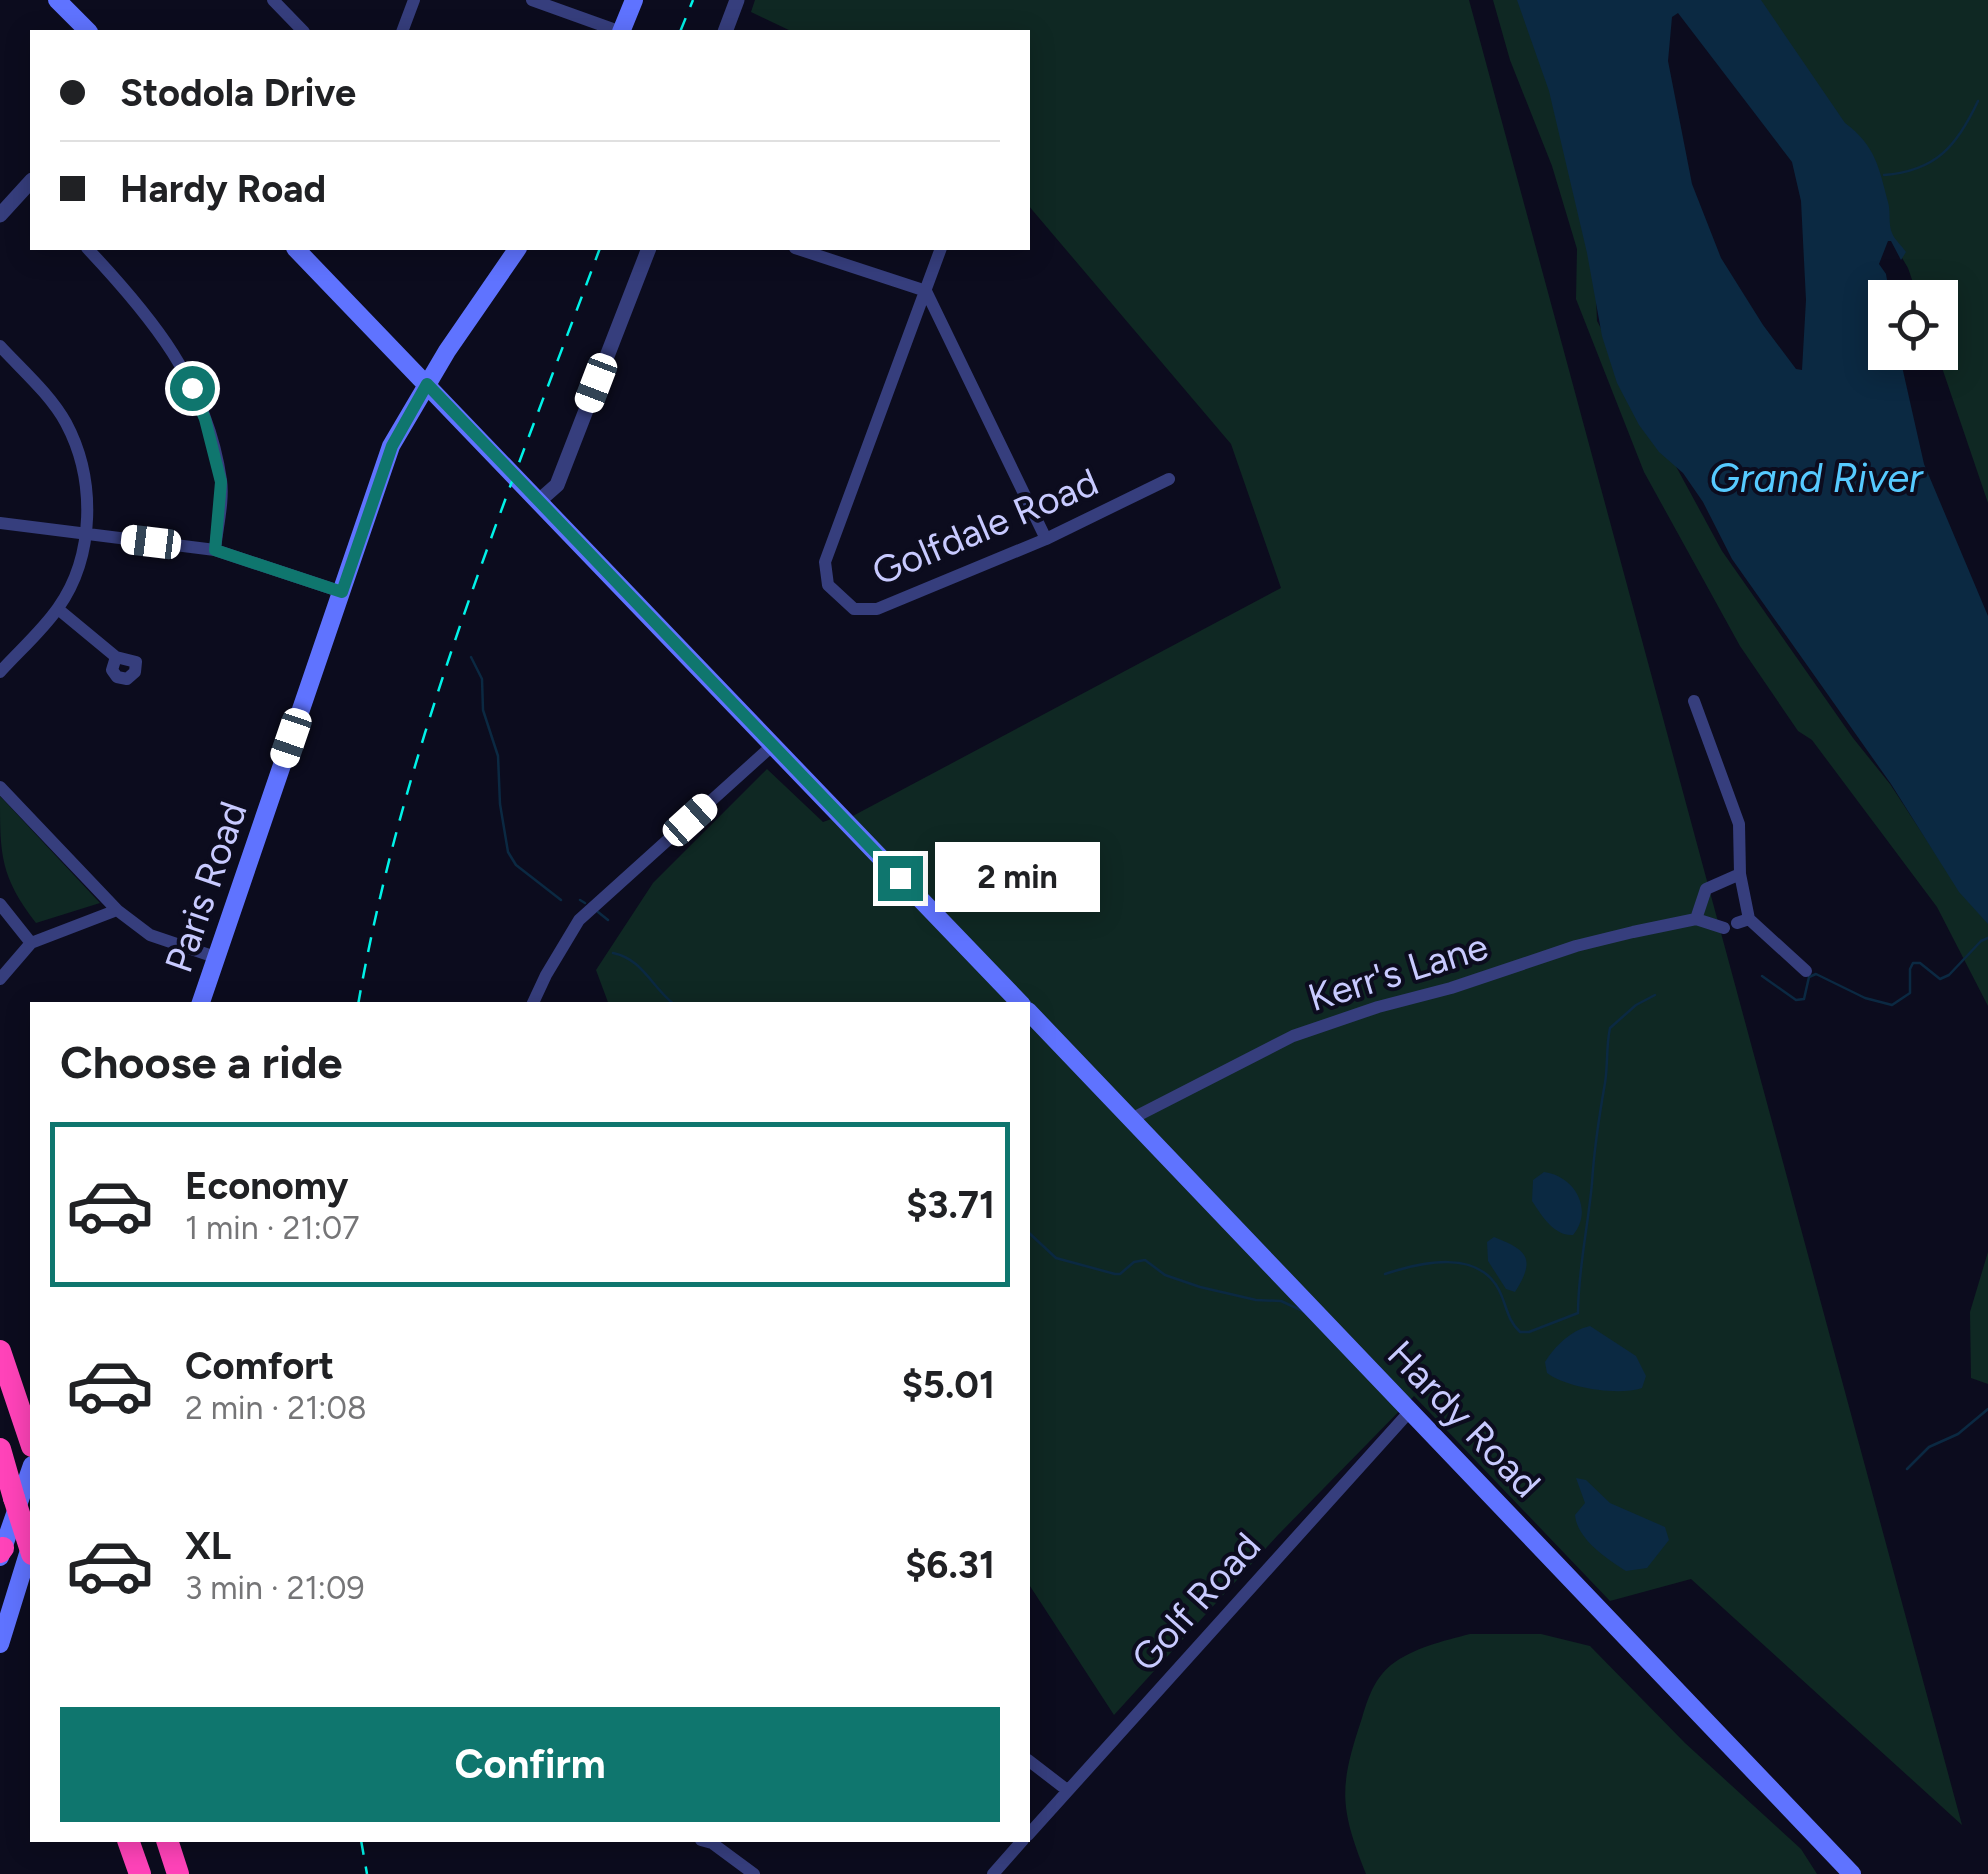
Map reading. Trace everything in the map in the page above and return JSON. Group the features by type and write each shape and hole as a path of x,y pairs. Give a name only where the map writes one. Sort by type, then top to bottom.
{"highway":[{"path":"0,1351 30,1440"},
{"path":"1,1461 30,1548"},
{"path":"129,1842 140,1874"},
{"path":"168,1842 178,1874"},
{"path":"184,1842 192,1874"}],"main road":[{"path":"57,0 87,30"},
{"path":"622,30 634,0"},
{"path":"299,250 1019,1002"},
{"name":"Paris Road","path":"201,1002 392,446 427,384 517,250"},
{"name":"Hardy Road","path":"1030,1012 1852,1874"},
{"path":"1,1552 30,1471"},
{"path":"0,1644 30,1546"}],"street":[{"path":"274,0 302,30"},
{"path":"403,30 414,0"},
{"path":"532,0 615,30"},
{"path":"727,30 737,0"},
{"path":"0,215 30,186"},
{"path":"88,250 142,306 178,358 205,419 221,482 215,550"},
{"path":"540,500 558,484 648,250"},
{"path":"801,250 926,291 1046,539"},
{"name":"Golfdale Road","path":"940,250 825,562 828,585 854,609 877,608 1046,539 1169,479"},
{"path":"0,346 65,421 84,467 87,534 75,578 58,608 0,672"},
{"path":"0,522 215,550 342,592"},
{"path":"58,608 116,657"},
{"path":"1694,701 1739,824 1736,923"},
{"path":"533,1002 579,920 772,745"},
{"path":"0,787 117,910 150,935 215,957"},
{"path":"1740,874 1706,889 1696,919 1736,923 1806,971"},
{"path":"0,904 31,943"},
{"path":"0,979 31,943 117,910"},
{"name":"Kerr's Lane","path":"1131,1119 1292,1036 1576,946 1696,919"},
{"name":"Golf Road","path":"1030,1831 1411,1410"},
{"path":"1030,1762 1067,1790"},
{"path":"708,1842 754,1874"},
{"name":"Golf Road","path":"993,1874 1021,1842"}],"green space":[{"path":"755,0 1469,0 1962,1825 1691,1579 1610,1601 1414,1396 1277,1536 1114,1715 1030,1586 1030,1002 608,1002 596,970 653,883 767,769 823,822 845,814 849,818 1281,588 1231,444 1030,207 1030,30 789,30 751,12"},
{"path":"1493,0 1525,0 1578,189 1595,273 1597,321 1722,551 1853,738 1890,784 1941,862 1988,919 1988,1006 1937,907 1812,740 1798,731 1740,646 1644,472 1576,299 1577,249 1552,166 1510,60"},
{"path":"1750,0 1988,0 1988,503 1943,370 1958,370 1958,280 1912,280"},
{"path":"0,796 100,903 36,923 15,892 4,864"},
{"path":"1988,1252 1988,1384 1971,1378 1970,1312"},
{"path":"1470,1634 1541,1634 1590,1646 1685,1743 1801,1849 1817,1874 1366,1874 1351,1831 1345,1796 1349,1762 1369,1696 1380,1676 1400,1659"}],"water":[{"name":"Grand River","path":"1517,0 1761,0 1845,123 1864,140 1875,158 1889,206 1891,229 1906,252 1901,260 1888,241 1879,264 1887,280 1868,280 1868,370 1903,370 1924,464 1988,616 1988,924 1959,892 1891,784 1732,559 1703,502 1683,473 1659,452 1639,425 1617,383 1602,336 1549,91","holes":["1678,13 1792,162 1801,201 1806,300 1802,370 1796,369 1763,325 1721,258 1692,184 1668,61 1672,17"]},
{"path":"1544,1172 1565,1180 1578,1196 1582,1215 1573,1235 1554,1229 1532,1201 1533,1180"},
{"path":"1494,1237 1515,1246 1525,1257 1525,1271 1515,1292 1506,1289 1488,1261 1487,1242"},
{"path":"1590,1326 1636,1356 1646,1376 1642,1388 1593,1389 1547,1373 1545,1362 1559,1345 1576,1331"},
{"path":"1576,1478 1586,1480 1610,1503 1665,1527 1669,1540 1647,1568 1626,1571 1587,1540 1575,1515 1585,1503"}],"waterway":[{"path":"1884,175 1918,168 1943,153 1962,131 1978,101"},
{"path":"471,657 482,679 483,710 498,756 508,852 516,865 561,900"},
{"path":"580,900 585,903"},
{"path":"598,912 608,920"},
{"path":"1762,976 1796,1000 1804,999 1809,977 1816,974 1865,998 1892,1005 1910,993 1913,963 1920,963 1940,979 1988,938"},
{"path":"613,953 632,961 672,1002"},
{"path":"1385,1274 1448,1262 1478,1269 1499,1290 1520,1332 1578,1313 1610,1028 1636,1005 1655,995"},
{"path":"1030,1234 1056,1258 1115,1274 1145,1260 1165,1275 1200,1287 1256,1300 1281,1301 1305,1312"},
{"path":"1907,1469 1929,1447 1958,1434 1988,1409"}],"railway":[{"path":"681,30 693,0"},
{"path":"359,1002 402,811 431,715 495,527 599,250"},
{"path":"361,1842 367,1874"}],"route":[{"path":"192,388 205,419 221,482 215,550 342,592 392,446 427,384 900,878"}]}
